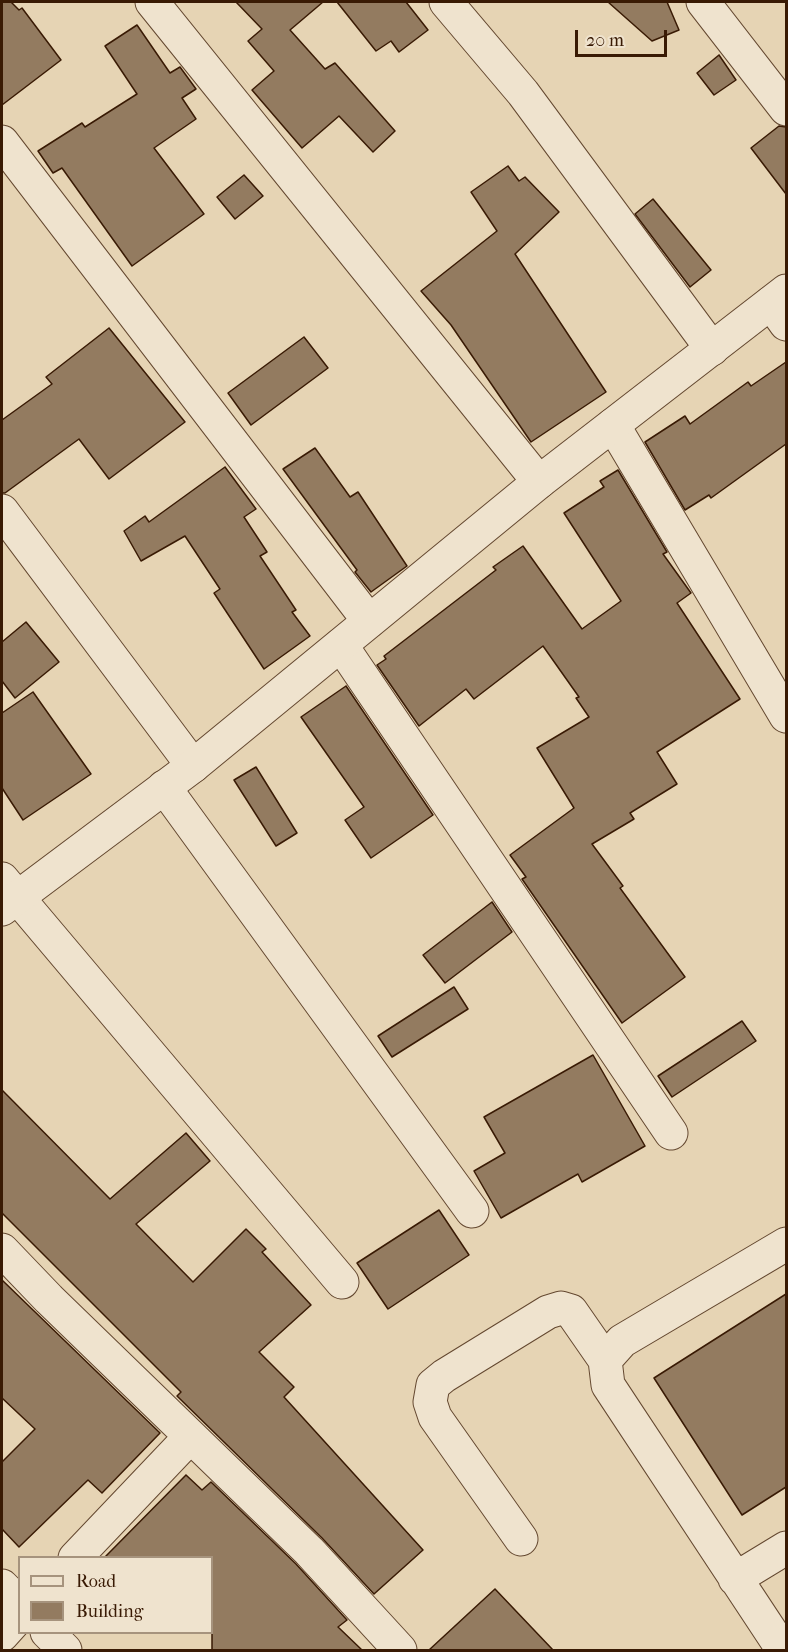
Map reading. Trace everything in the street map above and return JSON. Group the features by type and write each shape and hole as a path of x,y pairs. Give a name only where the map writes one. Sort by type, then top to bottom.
{"street":[{"path":"152,2 539,482"},
{"path":"446,2 523,93 712,349"},
{"path":"703,2 786,109"},
{"path":"2,141 369,621"},
{"path":"342,1282 6,895 193,766 539,482 712,349 781,306"},
{"path":"613,425 786,716"},
{"path":"2,511 193,766"},
{"path":"340,645 671,1133"},
{"path":"164,787 472,1211"},
{"path":"605,1360 622,1341 786,1244"},
{"path":"2,1250 190,1437 309,1551 400,1650"},
{"path":"521,1539 435,1417 430,1402 433,1385 444,1376 549,1312 561,1308 571,1311 605,1360 608,1385 783,1650"},
{"path":"76,1556 190,1437"},
{"path":"735,1579 786,1548"},
{"path":"2,1586 18,1602"},
{"path":"2,1635 18,1618"},
{"path":"49,1634 65,1650"}],"building":[{"path":"2,2 11,2 19,10 22,8 61,60 2,105"},
{"path":"236,2 323,2 290,30 325,69 335,63 395,131 373,152 339,116 302,148 252,90 274,71 248,41 262,29"},
{"path":"337,2 406,2 428,30 399,52 391,41 376,51"},
{"path":"608,2 667,2 679,30 652,41"},
{"path":"137,25 170,73 180,67 196,89 182,98 196,119 154,148 204,214 132,266 62,168 53,173 38,151 82,123 85,127 137,94 105,46"},
{"path":"719,55 736,80 714,95 697,73"},
{"path":"779,126 786,127 786,194 751,148"},
{"path":"508,166 519,181 525,177 559,212 515,254 606,392 531,442 451,325 421,291 497,231 471,192"},
{"path":"244,175 263,196 235,219 217,197"},
{"path":"653,199 711,270 690,287 635,214"},
{"path":"109,328 185,422 109,479 79,439 2,493 2,420 52,384 46,377"},
{"path":"304,337 328,368 251,425 228,393"},
{"path":"786,362 786,444 711,498 709,495 685,510 645,442 685,416 690,424 748,382 751,386"},
{"path":"315,448 350,497 358,492 407,566 371,592 283,469"},
{"path":"225,467 256,509 244,517 267,552 260,556 296,610 292,612 310,636 264,669 214,593 220,589 185,536 141,561 124,531 145,516 149,522"},
{"path":"618,470 667,552 663,554 691,593 677,603 740,699 657,752 677,784 630,813 634,819 592,844 623,886 620,888 685,977 622,1023 522,879 526,877 510,855 574,808 537,748 589,717 576,698 579,697 543,646 474,699 466,689 419,726 377,665 386,659 384,656 496,570 493,567 523,546 582,629 621,601 564,513 604,487 600,481"},
{"path":"26,622 59,662 15,698 2,681 2,642"},
{"path":"346,686 433,815 371,858 345,820 364,807 301,717"},
{"path":"33,692 91,774 23,820 2,788 2,713"},
{"path":"256,767 297,833 276,846 234,780"},
{"path":"492,902 512,932 445,983 423,955"},
{"path":"454,987 468,1009 392,1057 378,1036"},
{"path":"742,1021 756,1041 672,1097 658,1076"},
{"path":"593,1055 645,1146 582,1182 578,1174 501,1218 474,1171 505,1153 484,1117"},
{"path":"2,1090 110,1199 186,1133 210,1161 136,1224 193,1282 246,1229 266,1249 262,1252 311,1305 259,1352 294,1387 284,1397 423,1550 374,1594 322,1538 177,1396 181,1392 2,1213"},
{"path":"439,1210 469,1255 388,1309 357,1263"},
{"path":"2,1280 160,1433 102,1493 88,1480 19,1547 2,1529 2,1462 35,1429 2,1398"},
{"path":"786,1294 786,1487 742,1515 654,1378"},
{"path":"186,1475 202,1490 211,1482 296,1564 347,1620 338,1627 362,1650 212,1650 213,1556 106,1556"},
{"path":"495,1589 553,1650 429,1650"}]}
